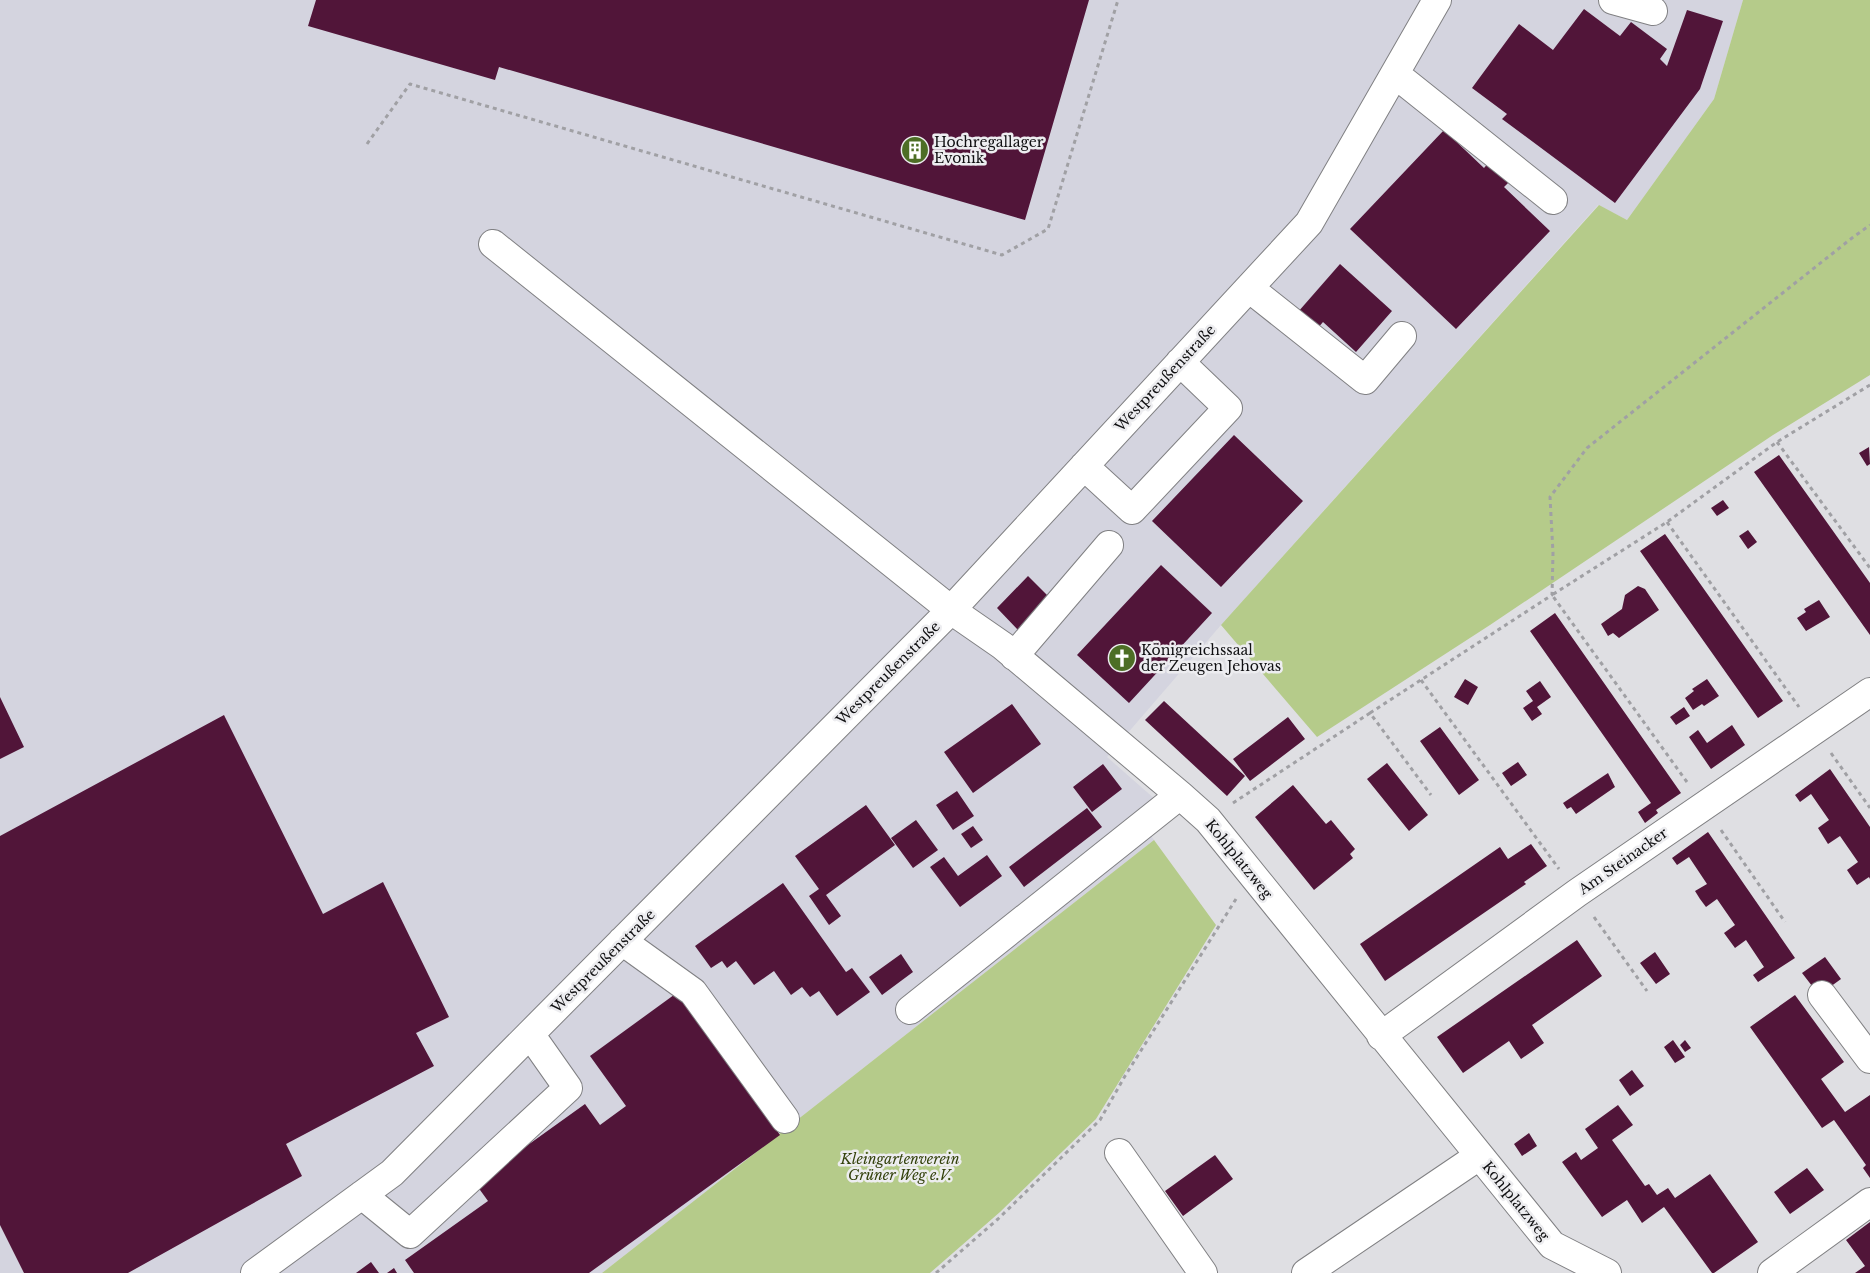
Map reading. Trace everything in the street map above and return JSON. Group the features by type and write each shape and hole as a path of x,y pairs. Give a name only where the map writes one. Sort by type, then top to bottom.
{"street":[{"name":"Westpreußenstraße","path":"255,1273 392,1173 951,610 1309,223 1437,0"},
{"path":"1613,0 1653,11"},
{"path":"1395,74 1553,200"},
{"name":"Kohlplatzweg","path":"493,244 951,610 1014,656 1208,820 1552,1246 1607,1273"},
{"path":"1249,288 1365,380 1402,336"},
{"path":"1084,466 1132,510 1228,408 1180,362"},
{"path":"1014,656 1109,544"},
{"name":"Am Steinacker","path":"1381,1036 1577,893 1704,805 1816,731 1870,692"},
{"path":"910,1010 1180,795"},
{"path":"622,941 693,992 785,1119"},
{"path":"1822,995 1870,1059"},
{"path":"362,1195 410,1234 568,1088 530,1034"},
{"path":"1119,1153 1203,1273"},
{"name":"Kohlplatzweg","path":"1306,1273 1479,1156"},
{"path":"1772,1273 1870,1202"}],"path":[{"path":"367,144 410,84 1002,255 1048,228 1118,0"},
{"path":"1785,922 1704,805 1552,595 1553,553 1550,497 1587,448 1852,238 1870,226"},
{"path":"1208,820 1370,713 1667,522 1777,442 1870,385"},
{"path":"1777,442 1870,568"},
{"path":"1667,522 1870,808"},
{"path":"1421,680 1647,991"},
{"path":"1370,713 1431,795"},
{"path":"936,1273 1005,1212 1100,1120 1125,1076 1235,900 1257,881"}],"shaded area":[{"path":"0,0 1743,0 1714,99 1627,220 1598,205 1221,625 1107,757 1156,800 1140,820 1154,840 602,1273 0,1273"}],"green space":[{"path":"1743,0 1870,0 1870,375 1773,435 1490,625 1317,737 1221,625 1599,205 1627,220 1714,99"},
{"name":"Kleingartenverein Grüner Weg e.V.","path":"1154,840 1216,925 1096,1119 1000,1212 930,1273 602,1273"}],"building":[{"name":"Hochregallager Evonik","path":"316,0 1089,0 1025,220 499,67 495,80 308,26"},
{"path":"1584,9 1620,36 1631,22 1667,49 1660,59 1667,66 1687,10 1723,21 1700,89 1615,203 1502,119 1507,114 1472,88 1519,24 1553,50"},
{"path":"1444,130 1484,168 1492,159 1513,178 1504,187 1550,231 1456,329 1350,229"},
{"path":"1340,264 1392,311 1356,352 1323,322 1317,329 1298,312"},
{"path":"1234,435 1303,501 1221,587 1152,521"},
{"path":"1869,447 1870,464 1867,466 1859,453"},
{"path":"1779,455 1870,583 1870,635 1754,472"},
{"path":"1723,500 1729,508 1717,516 1711,508"},
{"path":"1748,530 1757,542 1748,549 1739,536"},
{"path":"1665,534 1783,701 1758,718 1640,551"},
{"path":"1161,565 1212,613 1129,703 1077,655"},
{"path":"1028,576 1050,598 1018,630 997,608"},
{"path":"1638,586 1645,589 1659,610 1619,638 1613,633 1608,636 1601,624 1622,609 1625,595"},
{"path":"1819,600 1830,617 1806,631 1797,618 1806,612 1804,609"},
{"path":"1555,613 1681,793 1656,810 1658,813 1645,823 1638,812 1651,803 1530,631"},
{"path":"1465,679 1478,687 1468,705 1454,697"},
{"path":"1707,679 1719,696 1704,706 1702,704 1693,710 1685,698 1694,691 1692,689"},
{"path":"1540,681 1551,697 1537,707 1542,714 1532,721 1523,708 1533,701 1526,691"},
{"path":"0,697 24,747 0,759"},
{"path":"1164,701 1245,776 1227,796 1145,720"},
{"path":"1012,704 1041,744 973,793 944,752"},
{"path":"1684,707 1690,716 1676,725 1670,717"},
{"path":"224,715 323,914 383,882 449,1017 416,1033 434,1066 286,1144 302,1176 128,1273 24,1273 0,1225 0,836"},
{"path":"1288,717 1305,739 1250,781 1233,759"},
{"path":"1732,725 1745,745 1711,769 1689,737 1698,730 1707,743"},
{"path":"1440,727 1479,780 1459,795 1420,741"},
{"path":"1518,762 1527,775 1511,786 1502,773"},
{"path":"1387,763 1428,815 1409,831 1367,779"},
{"path":"1103,764 1122,789 1092,812 1073,787"},
{"path":"1830,769 1870,827 1870,879 1869,877 1857,885 1847,870 1858,862 1840,836 1828,844 1818,828 1829,820 1811,794 1800,802 1795,795"},
{"path":"1608,773 1615,787 1576,814 1571,807 1567,809 1563,803"},
{"path":"1293,785 1326,824 1331,820 1355,849 1350,854 1353,858 1314,890 1255,817"},
{"path":"957,791 974,816 953,830 936,805"},
{"path":"866,805 895,845 826,895 841,916 829,925 809,896 819,889 795,856"},
{"path":"1087,808 1102,827 1024,887 1009,867"},
{"path":"916,820 938,850 913,868 891,838"},
{"path":"973,826 983,840 971,848 961,834"},
{"path":"1708,832 1795,958 1758,982 1753,975 1764,967 1746,940 1735,948 1724,933 1735,925 1717,899 1706,907 1700,899 1695,891 1707,884 1689,857 1677,865 1672,858"},
{"path":"1531,844 1547,866 1524,882 1526,884 1385,981 1360,944 1500,847 1508,859"},
{"path":"987,855 1002,876 960,907 930,867 944,857 958,876"},
{"path":"783,883 846,972 852,968 870,992 837,1016 819,991 810,997 802,987 791,995 774,971 754,985 736,961 727,968 722,961 711,968 695,946"},
{"path":"1577,940 1602,976 1532,1025 1544,1043 1521,1059 1509,1041 1463,1073 1437,1037"},
{"path":"1655,952 1670,974 1656,984 1640,963"},
{"path":"901,954 913,972 882,995 869,977"},
{"path":"1825,957 1841,979 1819,995 1802,973"},
{"path":"678,992 780,1135 589,1273 414,1273 405,1260 488,1201 475,1183 585,1104 600,1125 626,1106 590,1056"},
{"path":"1795,995 1844,1062 1821,1079 1845,1112 1870,1095 1870,1178 1863,1168 1866,1165 1834,1120 1822,1128 1750,1027"},
{"path":"1673,1040 1685,1057 1675,1063 1664,1047"},
{"path":"1685,1040 1691,1048 1685,1052 1680,1045"},
{"path":"1632,1070 1644,1086 1630,1096 1619,1080"},
{"path":"1618,1105 1633,1125 1612,1140 1645,1186 1649,1184 1657,1195 1668,1188 1675,1198 1710,1174 1758,1242 1712,1273 1664,1207 1642,1223 1627,1200 1602,1217 1562,1162 1576,1152 1581,1160 1598,1148 1585,1129"},
{"path":"1529,1133 1537,1146 1522,1156 1514,1144"},
{"path":"1215,1155 1233,1179 1183,1216 1165,1191"},
{"path":"1807,1168 1824,1190 1790,1214 1774,1192"},
{"path":"1870,1222 1870,1273 1855,1273 1865,1266 1846,1240"},
{"path":"371,1262 379,1273 356,1273"},
{"path":"394,1268 397,1273 387,1273"}],"place":[{"name":"Hochregallager Evonik","path":"915,150"},
{"name":"Königreichssaal der Zeugen Jehovas","path":"1122,658"}]}
